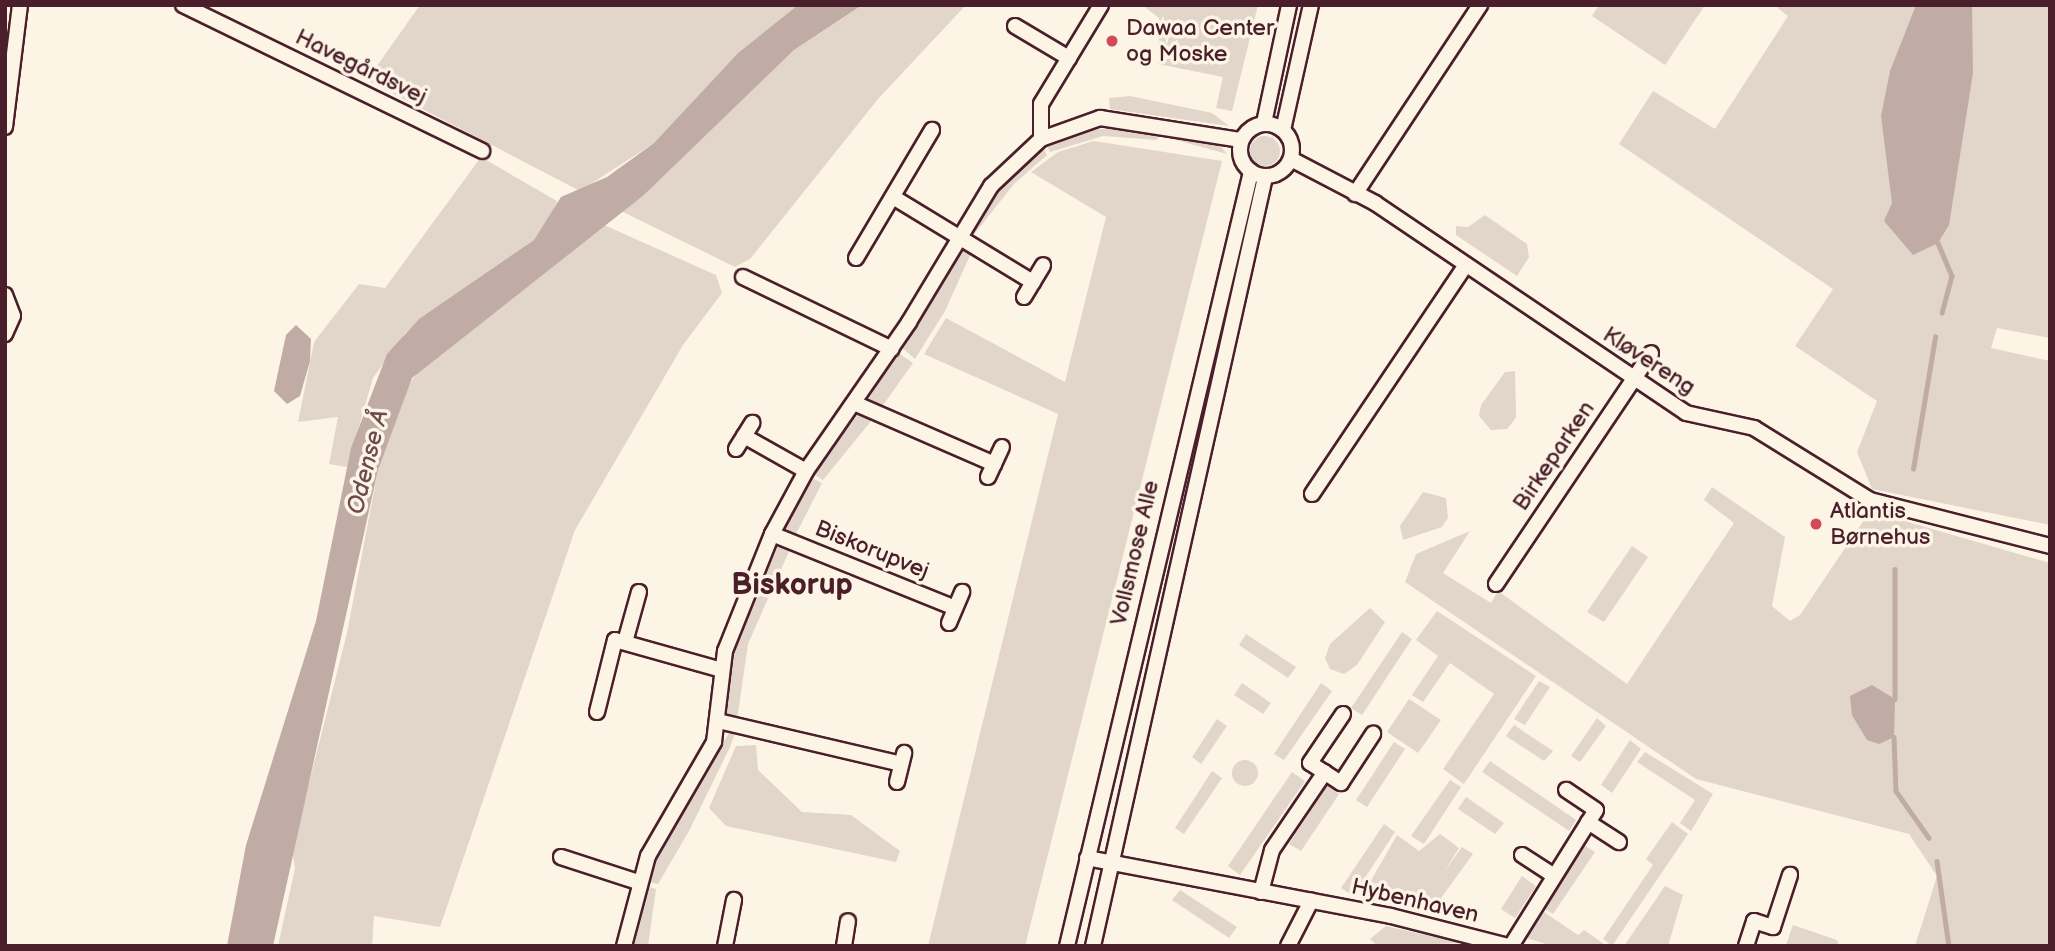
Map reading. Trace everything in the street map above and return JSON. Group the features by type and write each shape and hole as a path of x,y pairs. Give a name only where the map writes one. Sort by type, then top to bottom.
{"street":[{"path":"5,127 20,5"},
{"name":"Havegårdsvej","path":"183,5 482,151"},
{"path":"1041,139 1041,104 1101,5"},
{"path":"624,946 639,881 661,828 714,741 722,670 732,628 772,534 806,471 892,349 991,186 1041,139 1100,118 1241,140 1264,123 1289,5"},
{"path":"1241,140 1241,160 1258,174 1281,172 1291,159 1283,130 1311,5"},
{"path":"1355,194 1480,5"},
{"path":"1014,26 1069,58"},
{"path":"1264,123 1283,130"},
{"path":"856,258 932,131"},
{"name":"Kløvereng","path":"1291,159 1355,194 1697,418 1764,433 1870,500 2050,546"},
{"name":"Vollsmose Alle","path":"1067,946 1258,174"},
{"name":"Vollsmose Alle","path":"1093,946 1258,174"},
{"path":"893,197 1033,282"},
{"path":"1024,297 1043,265"},
{"path":"1312,494 1466,265"},
{"path":"743,277 892,349"},
{"path":"5,295 13,316 5,334"},
{"name":"Birkeparken","path":"1496,584 1650,353"},
{"path":"854,403 991,471 1002,447"},
{"path":"752,423 740,442 806,471"},
{"name":"Biskorupvej","path":"772,534 955,608"},
{"path":"625,642 639,592"},
{"path":"949,624 962,592"},
{"path":"597,712 615,640 722,670"},
{"path":"1343,714 1310,763 1341,783 1373,734"},
{"path":"718,721 902,758 897,782"},
{"path":"1261,892 1272,850 1325,772"},
{"path":"1566,790 1596,810 1588,821 1619,842"},
{"name":"Hybenhaven","path":"1087,858 1311,901 1510,946 1588,821"},
{"path":"1522,855 1553,875"},
{"path":"561,856 639,881"},
{"path":"1746,946 1754,921 1773,927 1790,875"},
{"path":"725,946 734,900"},
{"path":"1288,946 1311,901"},
{"path":"844,946 848,921"}],"shaded area":[{"path":"420,5 798,5 738,53 654,143 580,191 367,80"},
{"path":"862,5 966,5 878,99 750,259 735,267 619,210 644,195 794,50"},
{"path":"1142,5 1258,5 1232,111 1216,108 1223,77 1158,64 1159,18"},
{"path":"1599,5 1705,5 1665,65 1592,16"},
{"path":"1774,5 2050,5 2050,338 1997,328 1991,348 2050,361 2050,525 1872,489 1857,452 1877,401 1795,346 1833,289 1619,144 1653,91 1715,129 1788,16"},
{"path":"1130,96 1212,113 1229,126 1110,109 1109,98"},
{"path":"1126,126 1218,143 1227,154 1158,135 1157,140 1103,136 1050,152 1046,144 1076,132"},
{"path":"1265,136 1275,141 1280,151 1275,161 1265,166 1255,161 1250,151 1255,141"},
{"path":"1094,141 1222,161 1025,946 928,946 1058,414 924,354 946,318 1065,382 1106,217 1031,172 1058,152"},
{"path":"1043,148 1047,155 1014,184 972,237 990,199"},
{"path":"481,157 557,201 552,214 534,240 406,332 373,378 347,467 329,464 338,417 298,422 314,342 359,284 385,288"},
{"path":"1485,215 1527,244 1529,257 1517,276 1456,235 1456,226 1468,227"},
{"path":"604,225 716,275 722,293 683,345 575,530 440,927 374,916 372,946 278,946 295,868 292,850 347,633 378,470 405,390 423,365"},
{"path":"967,248 972,251 945,311 915,359 901,347 959,250"},
{"path":"897,352 913,363 881,408 867,402"},
{"path":"1515,371 1516,418 1507,429 1491,430 1479,416 1481,405 1505,372"},
{"path":"860,412 872,420 823,480 812,473"},
{"path":"810,477 822,483 794,538 783,526"},
{"path":"1712,487 1785,537 1772,606 1790,621 1800,615 1870,511 2050,563 2050,946 1915,946 1937,876 1909,834 1696,779 1405,582 1416,554 1470,531 1443,573 1491,603 1498,591 1627,684 1734,523 1704,500"},
{"path":"1423,492 1446,498 1448,518 1442,527 1403,540 1400,526"},
{"path":"779,544 790,549 748,644 737,720 729,719 724,712 731,650"},
{"path":"1632,546 1648,557 1604,622 1587,612"},
{"path":"1370,608 1385,622 1357,665 1344,674 1330,669 1325,658 1330,644"},
{"path":"1437,611 1536,676 1464,784 1443,769 1494,694 1450,663 1423,702 1412,695 1438,656 1416,640"},
{"path":"1402,632 1412,639 1362,715 1351,708"},
{"path":"1246,634 1296,667 1288,678 1239,645"},
{"path":"1539,681 1550,687 1525,725 1514,719"},
{"path":"1242,683 1271,703 1263,714 1234,695"},
{"path":"1321,683 1332,691 1284,760 1274,754"},
{"path":"1409,699 1441,720 1418,753 1387,732"},
{"path":"1597,718 1606,726 1580,762 1571,756"},
{"path":"1217,719 1227,726 1201,764 1192,757"},
{"path":"1514,725 1553,751 1544,761 1506,736"},
{"path":"730,731 735,733 730,747 689,831 658,884 645,881"},
{"path":"1630,740 1641,749 1612,793 1601,785"},
{"path":"1394,742 1405,749 1367,807 1356,800"},
{"path":"756,745 758,770 802,812 851,815 900,851 896,862 726,826 709,808 736,746"},
{"path":"1645,752 1713,794 1691,831 1680,823 1695,800 1637,762"},
{"path":"1245,760 1254,764 1258,773 1254,782 1245,786 1236,782 1232,773 1236,764"},
{"path":"1490,761 1576,820 1569,831 1482,772"},
{"path":"1212,771 1222,778 1184,834 1175,828"},
{"path":"1292,772 1305,781 1240,875 1228,866"},
{"path":"1450,780 1461,787 1424,844 1411,836"},
{"path":"1327,786 1339,794 1301,851 1289,844"},
{"path":"1466,797 1504,823 1495,834 1458,809"},
{"path":"1672,822 1688,834 1612,946 1603,939 1653,865 1646,859"},
{"path":"1384,824 1395,832 1353,896 1341,888"},
{"path":"1440,834 1459,848 1444,872 1462,847 1473,854 1441,898 1456,910 1451,915 1361,898 1397,835 1419,851"},
{"path":"1584,845 1595,852 1553,914 1542,907"},
{"path":"1522,876 1536,886 1515,918 1501,909"},
{"path":"643,885 656,889 648,946 629,946"},
{"path":"1665,886 1683,895 1668,946 1624,946"},
{"path":"1180,890 1237,927 1229,938 1172,900"},
{"path":"1544,912 1578,935 1584,930 1607,946 1552,946 1527,938"},
{"path":"1793,925 1837,940 1839,946 1786,945"},
{"path":"1386,926 1461,943 1378,946 1370,939"}],"water":[{"name":"Odense Å","path":"798,5 862,5 794,50 644,195 412,378 378,470 273,946 227,946 246,845 316,621 351,448 387,354 419,319 534,240 561,197 607,177 654,143 738,53"},
{"path":"1916,5 1972,5 1973,73 1949,225 1938,243 1913,255 1884,221 1892,203 1881,116 1890,71"},
{"path":"296,325 311,339 310,361 300,396 287,404 274,391 286,335"},
{"path":"1872,685 1895,699 1894,737 1879,744 1867,740 1852,715 1850,696"}],"waterway":[{"path":"1938,243 1952,276 1942,313"},
{"path":"1913,469 1935,337"},
{"path":"1895,569 1895,699"},
{"path":"1894,737 1896,791 1929,838"},
{"path":"1937,861 1949,946"}],"place":[{"name":"Dawaa Center og Moske","path":"1112,41"},
{"name":"Atlantis Børnehus","path":"1816,524"}],"district":[{"name":"Biskorup","path":"792,585"}]}
